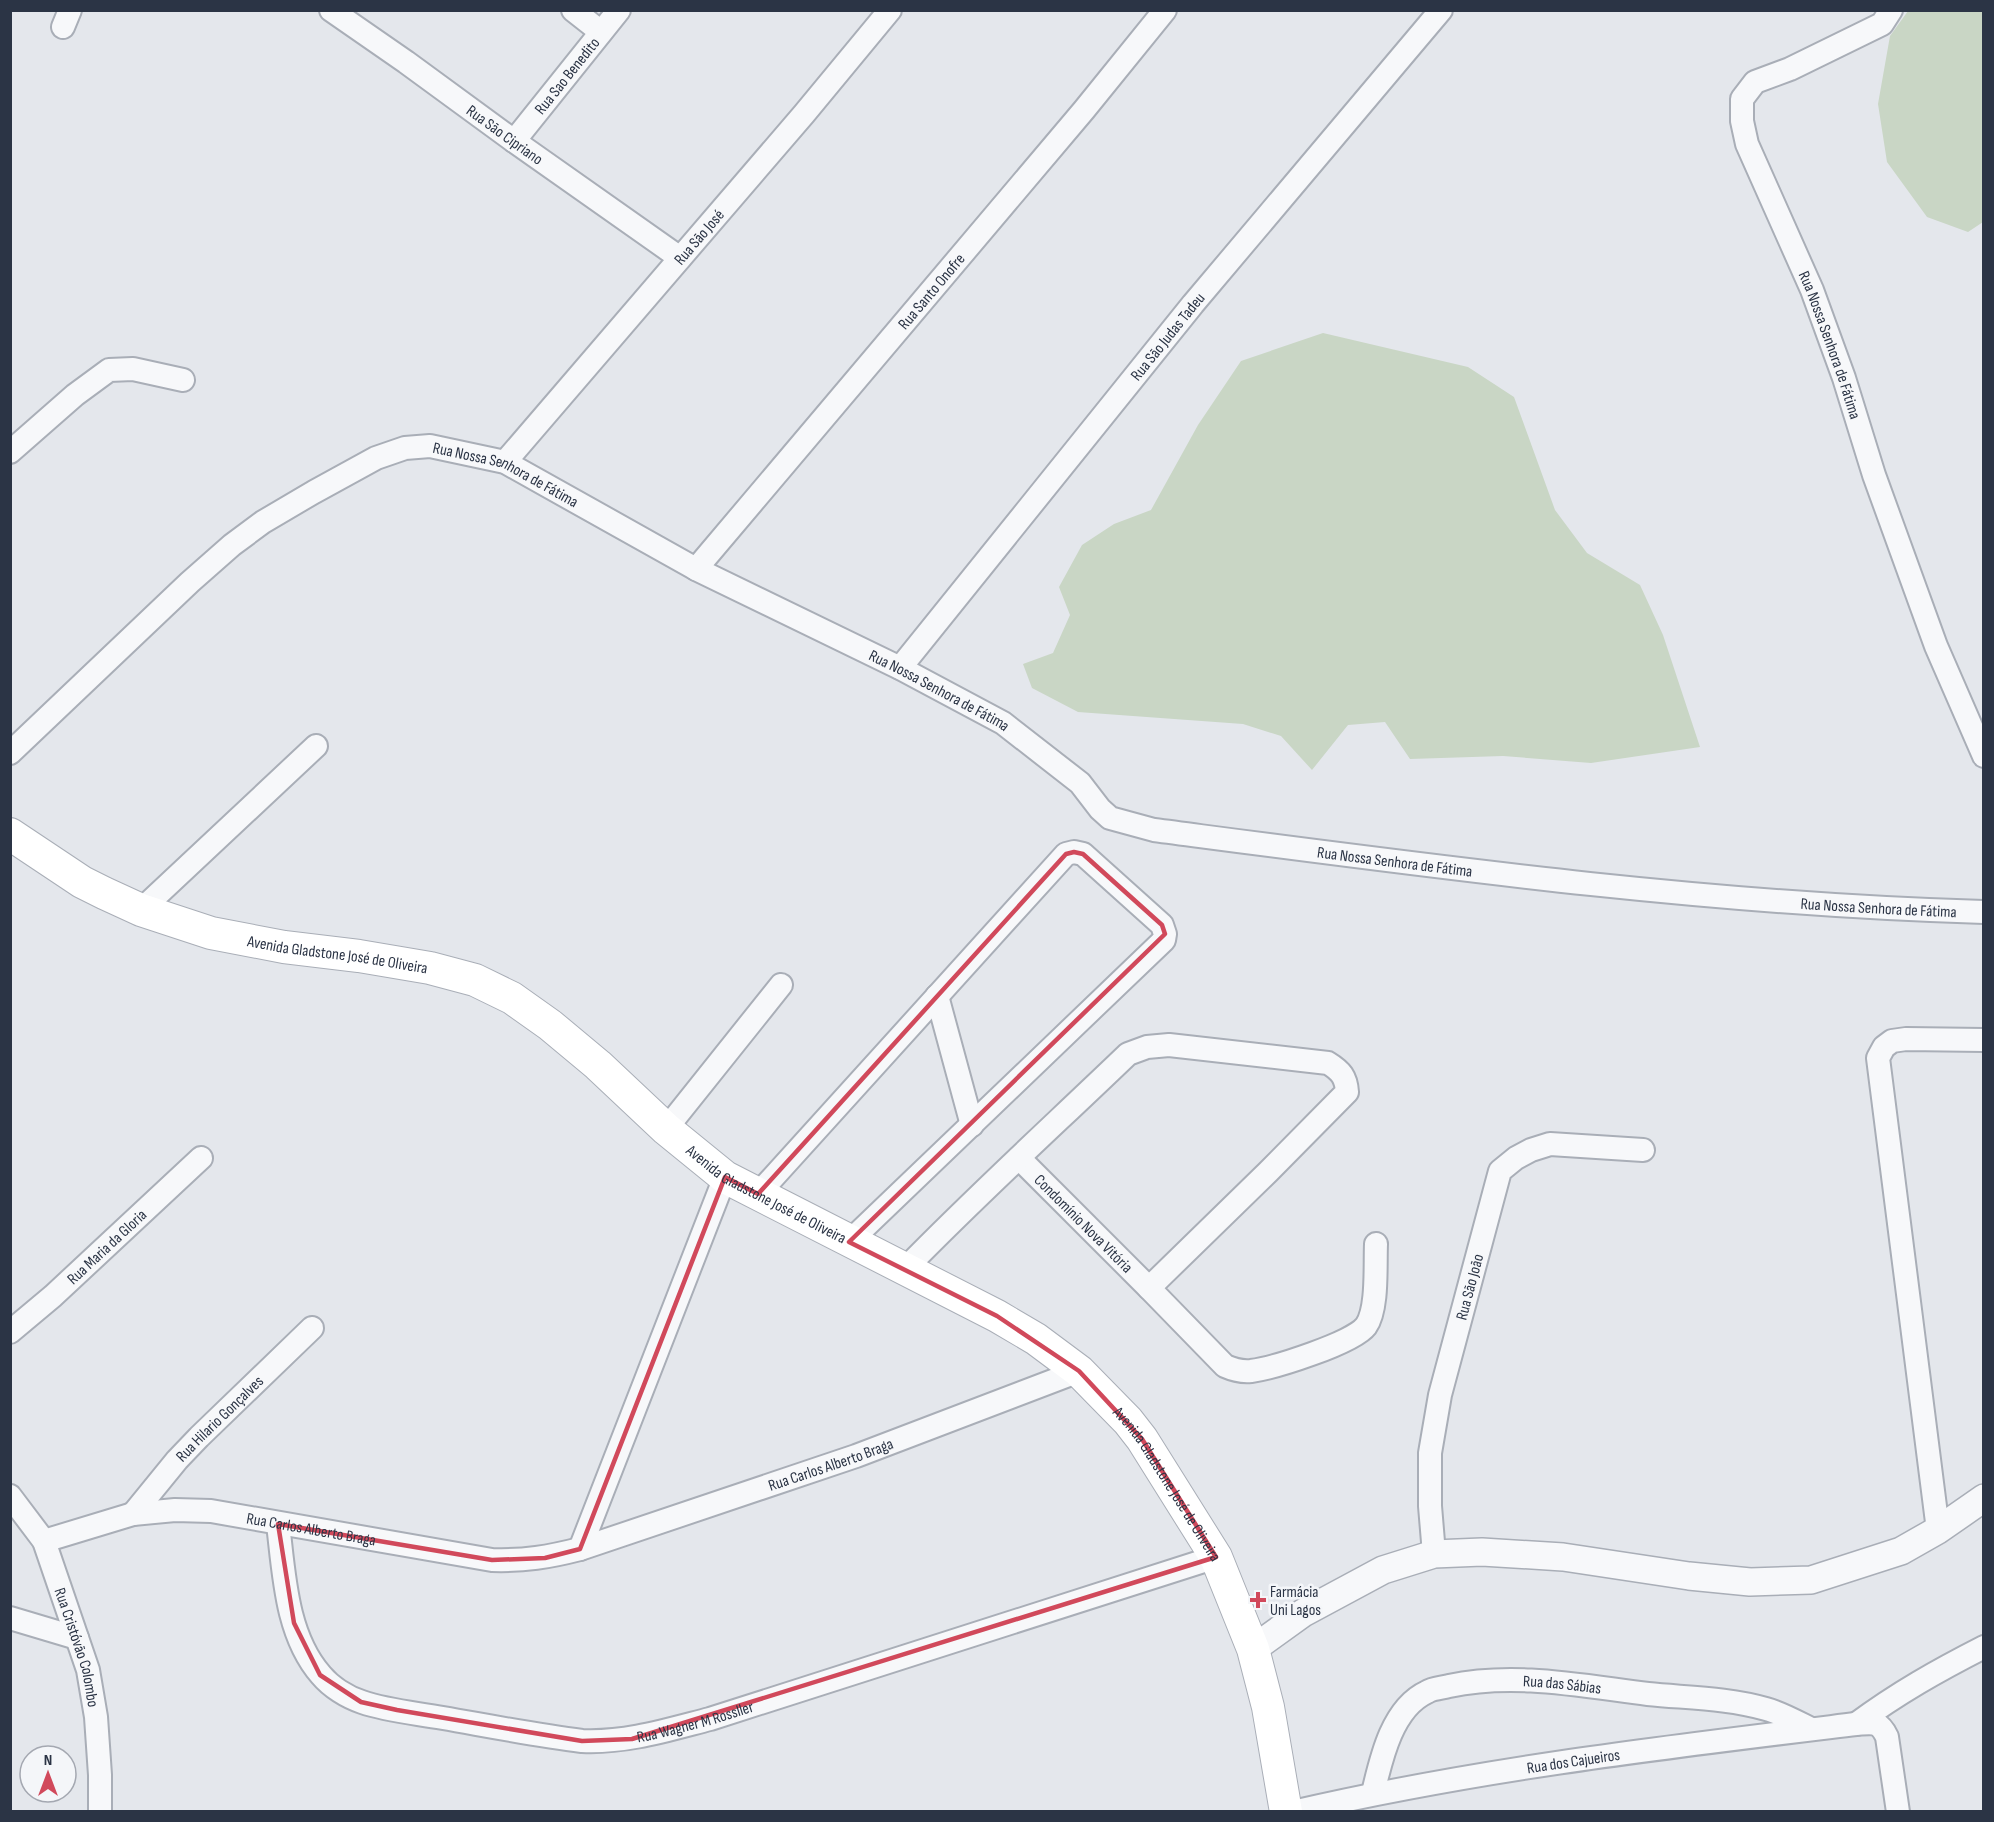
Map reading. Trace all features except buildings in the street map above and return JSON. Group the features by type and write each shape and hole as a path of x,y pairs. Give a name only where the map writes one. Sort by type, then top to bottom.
{"main road":[{"name":"Avenida Gladstone José de Oliveira","path":"10,834 82,882 141,910 210,933 284,947 418,966 475,980 512,998 550,1025 598,1065 666,1130 725,1177 997,1316 1036,1339 1079,1371 1142,1439 1216,1557 1253,1649 1268,1707 1286,1812"}],"street":[{"name":"Rua São Cipriano","path":"331,10 680,258"},
{"path":"573,10 602,32"},
{"name":"Rua Sao Benedito","path":"514,141 619,10"},
{"name":"Rua São José","path":"505,462 804,114 890,10"},
{"name":"Rua Santo Onofre","path":"696,568 1084,110 1165,10"},
{"name":"Rua São Judas Tadeu","path":"900,668 1193,304 1441,10"},
{"name":"Rua Nossa Senhora de Fátima","path":"1891,10 1890,15 1882,24 1790,69 1755,82 1742,99 1742,121 1748,144 1812,290 1844,378 1874,475 1936,646 1983,756"},
{"path":"10,452 75,395 109,370 133,369 183,380"},
{"name":"Rua Nossa Senhora de Fátima","path":"10,753 190,582 232,545 263,522 376,458 405,448 430,446 505,462 696,568 900,668 1002,723 1080,783 1110,818 1154,830 1523,877 1773,901 1910,910 1983,912"},
{"path":"141,910 316,746"},
{"path":"758,1194 1066,854 1074,852 1083,854 1162,924 1164,940 849,1242"},
{"path":"666,1130 781,985"},
{"path":"937,996 972,1125"},
{"path":"1938,1530 1878,1058 1884,1047 1892,1041 1906,1039 1983,1040"},
{"path":"904,1269 965,1207 1128,1054 1147,1047 1169,1045 1328,1063 1340,1071 1346,1081 1347,1092 1149,1288"},
{"name":"Rua São João","path":"1434,1554 1430,1506 1430,1453 1440,1395 1500,1171 1516,1158 1550,1144 1643,1150"},
{"name":"Rua Maria da Gloria","path":"10,1332 53,1296 201,1158"},
{"name":"Condomínio Nova Vitória","path":"1019,1158 1225,1366 1238,1371 1251,1371 1288,1362 1351,1337 1365,1326 1373,1311 1376,1244"},
{"path":"580,1549 725,1177"},
{"name":"Rua Hilario Gonçalves","path":"133,1514 199,1437 312,1328"},
{"name":"Rua Carlos Alberto Braga","path":"44,1541 133,1514 175,1510 211,1511 492,1560 520,1561 545,1558 580,1549 856,1456 1079,1371"},
{"name":"Rua Cristóvão Colombo","path":"10,1496 44,1541 88,1670 96,1717 100,1812"},
{"path":"1253,1649 1303,1613 1383,1570 1434,1554 1482,1552 1563,1557 1689,1576 1750,1582 1811,1580 1901,1551 1938,1530 1983,1498"},
{"name":"Rua Wagner M Rossller","path":"278,1524 286,1588 294,1623 306,1653 320,1675 337,1690 362,1702 397,1710 582,1742 632,1739 710,1719 1216,1557"},
{"path":"10,1618 77,1638"},
{"path":"1856,1724 1892,1697 1983,1647"},
{"name":"Rua das Sábias","path":"1373,1793 1381,1760 1394,1728 1410,1704 1427,1691 1462,1684 1513,1680 1579,1684 1649,1694 1728,1701 1768,1709 1812,1729"},
{"name":"Rua dos Cajueiros","path":"1293,1812 1373,1793 1588,1758 1875,1723 1883,1728 1887,1737 1898,1812"}],"highlighted area":[{"path":"1074,852 1083,854 1162,925 1165,934 849,1242 997,1316 1079,1371 1142,1439 1216,1557 632,1739 582,1741 397,1710 361,1702 320,1675 294,1623 278,1524 492,1560 545,1558 580,1549 725,1177 758,1194 1066,854"}],"green space":[{"path":"1908,11 1983,11 1983,222 1968,232 1927,217 1887,162 1878,104 1890,36"},
{"path":"1323,333 1468,367 1514,397 1555,510 1587,553 1640,585 1663,635 1700,747 1591,763 1503,756 1410,759 1385,722 1348,725 1312,770 1281,736 1243,724 1078,712 1032,688 1023,664 1053,653 1070,615 1059,587 1082,545 1114,524 1151,510 1198,425 1241,361"}],"place":[{"name":"Farmácia Uni Lagos","path":"1258,1600"}]}
